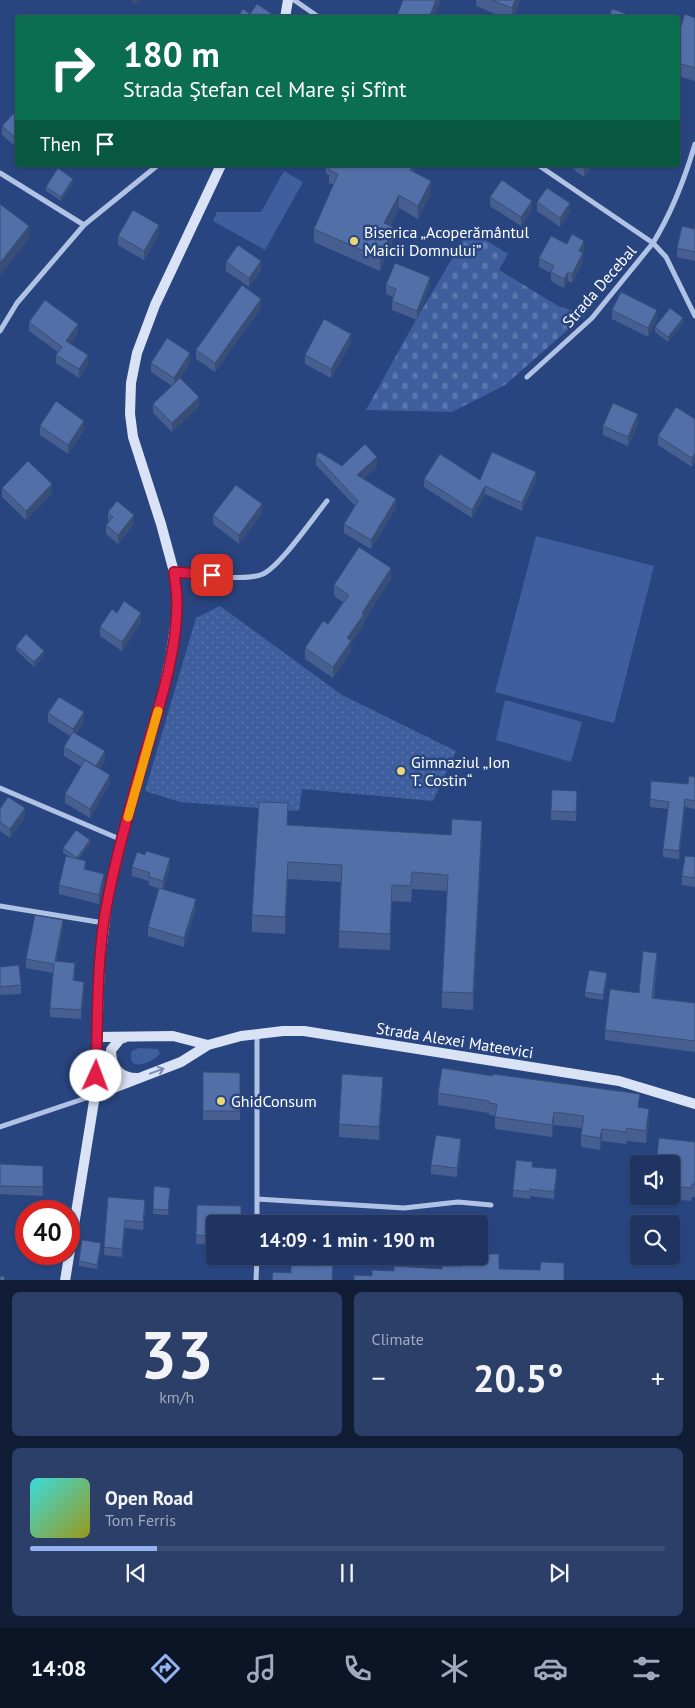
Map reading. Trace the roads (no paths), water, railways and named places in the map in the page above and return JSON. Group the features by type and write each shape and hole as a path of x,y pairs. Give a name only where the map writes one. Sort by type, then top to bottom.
{"street":[{"path":"285,15 288,0"},
{"path":"294,0 316,15"},
{"path":"695,144 672,209 653,243 666,256 695,316"},
{"path":"0,331 17,303 84,225 156,167"},
{"path":"65,1280 95,1095 100,960 108,897 132,798 163,691 171,654 177,601 174,572 161,524 133,437 130,414 131,383 137,353 155,305 220,167"},
{"name":"Strada Decebal","path":"527,377 592,318 653,243 541,167"},
{"path":"0,173 84,225"},
{"path":"174,572 245,578 263,574 278,562 327,501"},
{"path":"0,788 123,840"},
{"path":"0,906 104,923"},
{"name":"Strada Alexei Mateevici","path":"208,1045 241,1036 283,1031 304,1031 619,1081 695,1104"},
{"path":"257,1034 257,1215"},
{"path":"97,1037 173,1036 208,1045"},
{"path":"128,1037 120,1039 114,1044 111,1050 111,1063 124,1075 130,1078 140,1078"},
{"path":"0,1127 95,1095 181,1062 208,1045"},
{"path":"258,1199 404,1208 458,1202 491,1205"},
{"path":"256,1265 256,1280"}],"place":[{"name":"Biserica „Acoperământul Maicii Domnului”","path":"354,241"},
{"name":"Gimnaziul „Ion T. Costin“","path":"401,771"},
{"name":"GhidConsum","path":"221,1101"}]}
